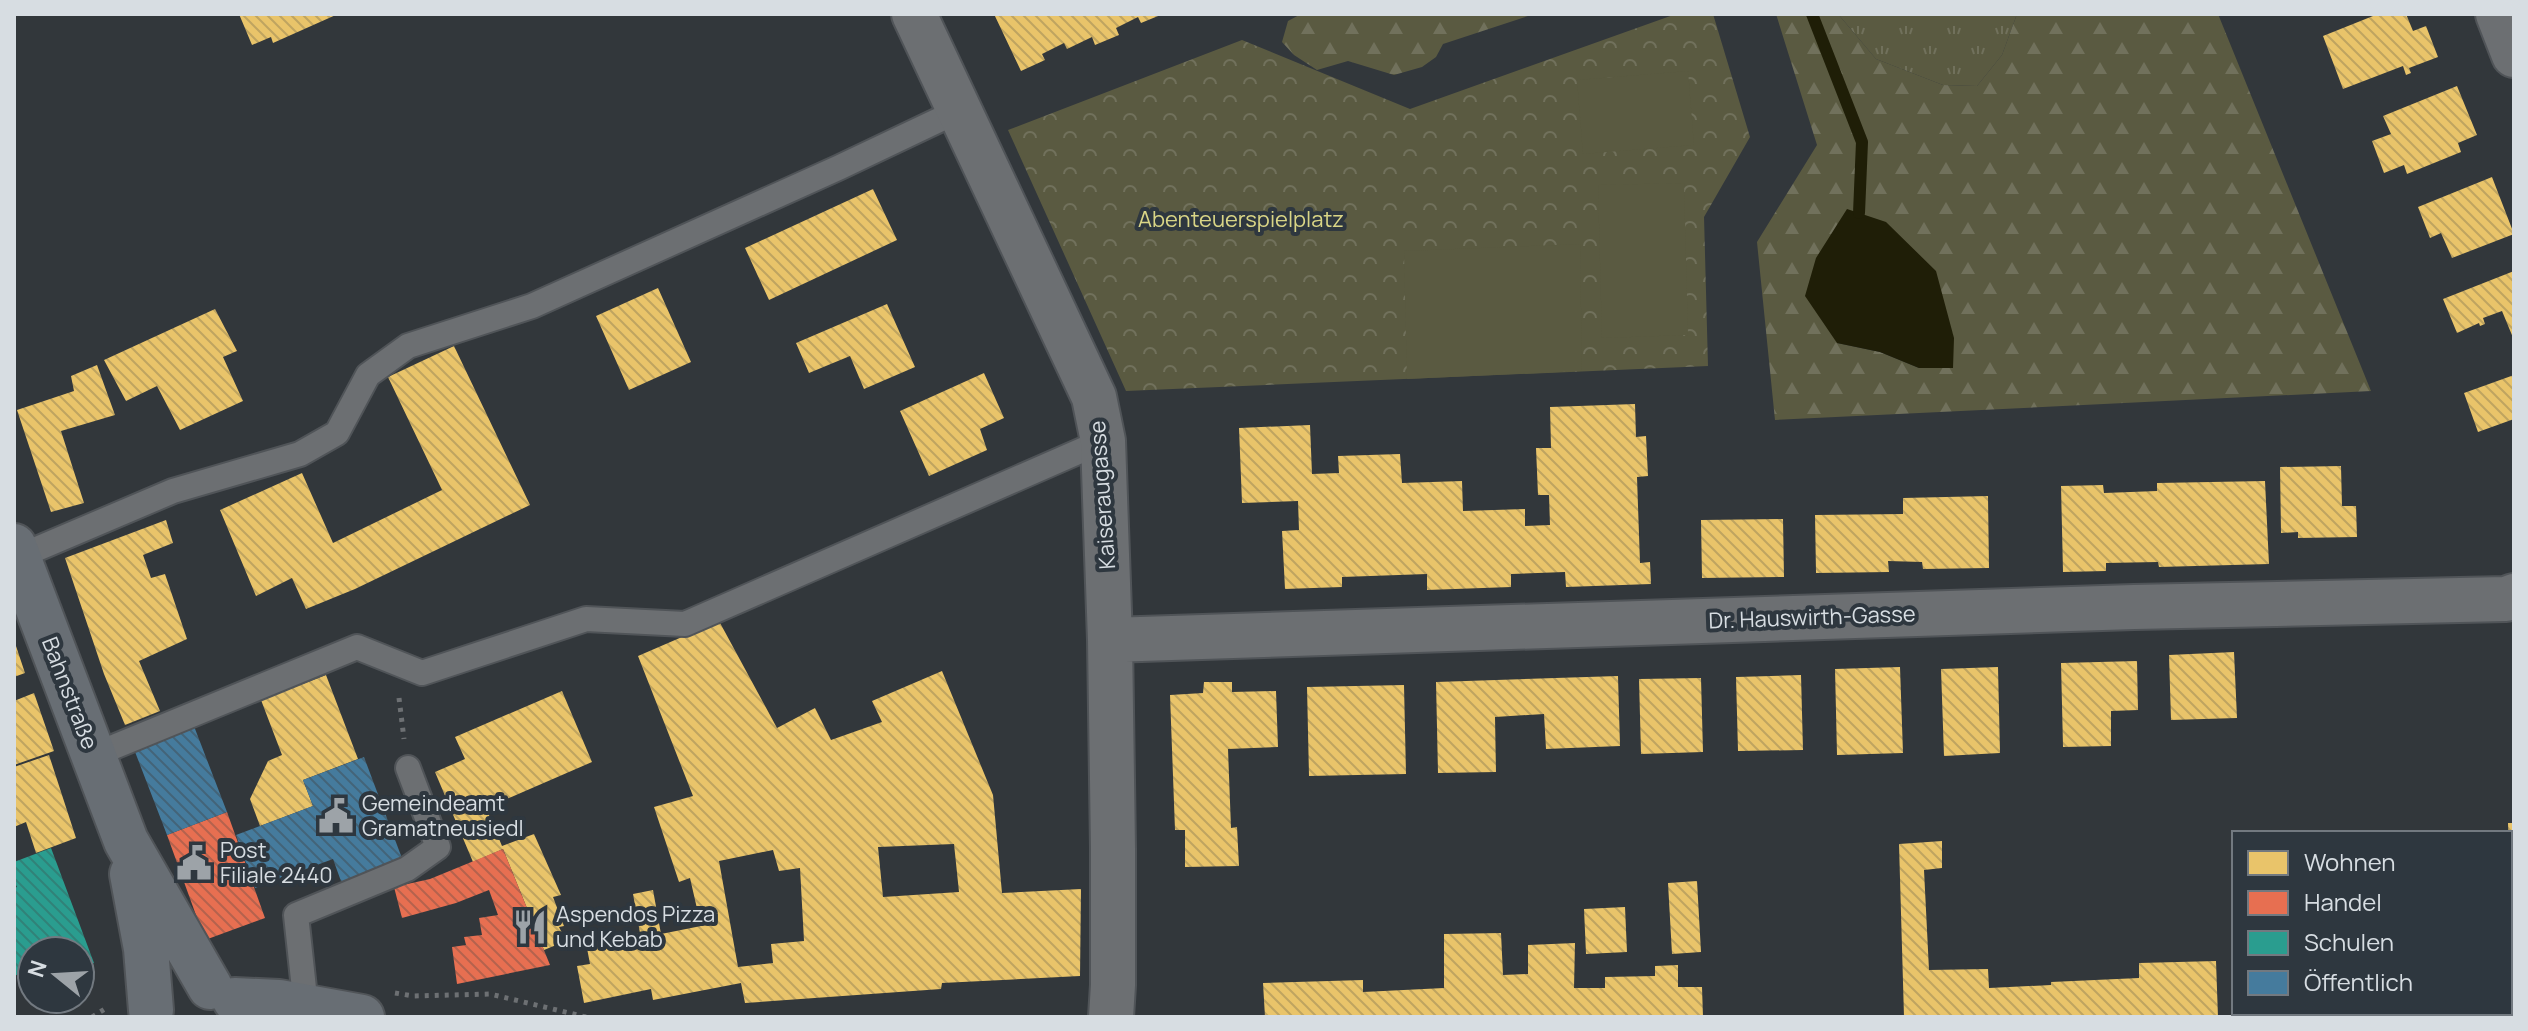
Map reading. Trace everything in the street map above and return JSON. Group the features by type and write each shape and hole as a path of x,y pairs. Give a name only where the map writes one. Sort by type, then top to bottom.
{"main road":[{"name":"Bahnstraße","path":"16,552 126,841 146,949 149,1013"},
{"name":"Bahnstraße","path":"126,841 231,1001"},
{"path":"149,1013 170,993 182,987 231,1001 279,1002 362,1017"}],"street":[{"name":"Kaiseraugasse","path":"914,14 1094,397 1103,441 1110,640 1113,864 1111,1017"},
{"path":"2498,14 2514,55"},
{"name":"Dr. Hauswirth-Gasse","path":"1110,640 2103,608 2506,599 2514,596"}],"lane":[{"path":"16,552 173,491 300,454 337,433 368,375 408,346 532,306 960,110"},
{"path":"94,755 357,647 422,673 586,619 685,624 1103,441"},
{"path":"306,1007 296,915 407,869 438,847 408,768"}],"path":[{"path":"408,768 398,699 422,673"}],"green space":[{"path":"1301,14 1534,14 1443,44 1436,57 1422,67 1394,75 1348,61 1317,70 1294,55 1282,42 1288,21"},
{"name":"Abenteuerspielplatz","path":"1676,14 1713,14 1750,137 1704,217 1708,366 1126,391 1008,130 1242,40 1410,109"},
{"path":"1776,14 1838,14 1876,59 1943,85 1977,86 2002,55 2017,14 2218,14 2371,391 1775,420 1757,242 1817,145","holes":["1954,338 1919,368 1880,352 1837,343"]},
{"path":"1838,14 2017,14 2002,55 1977,86 1943,85 1876,59"},
{"path":"1688,71 1694,145 1583,154 1577,80"},
{"path":"1684,183 1688,335 1602,338 1598,185"},
{"path":"1580,244 1582,371 1407,379 1404,251"}],"shaded area":[{"path":"1847,209 1886,222 1936,271 1954,338 1953,368 1919,368 1880,352 1837,343 1805,296 1816,258"}],"building: Wohnen":[{"path":"239,14 338,14 273,43 271,37 252,45"},
{"path":"994,14 1163,14 1141,23 1138,17 1116,28 1119,35 1095,45 1092,37 1067,49 1064,43 1042,54 1045,60 1021,71"},
{"path":"2378,14 2406,14 2413,31 2426,26 2438,57 2409,68 2411,73 2406,75 2403,66 2343,89 2323,36"},
{"path":"2457,86 2477,135 2458,143 2461,152 2407,174 2404,165 2384,173 2372,141 2391,134 2383,116"},
{"path":"2492,177 2514,234 2452,258 2441,233 2430,238 2418,207"},
{"path":"873,189 897,240 769,300 745,248"},
{"path":"2514,271 2514,340 2502,311 2483,318 2485,324 2480,326 2479,323 2457,333 2443,299"},
{"path":"658,288 691,362 629,390 596,316"},
{"path":"887,304 915,367 864,389 850,356 809,373 796,343"},
{"path":"215,309 237,351 223,357 243,401 180,430 157,386 126,401 104,360"},
{"path":"454,346 530,505 355,589 306,609 292,578 256,596 220,510 302,473 333,543 442,490 388,377"},
{"path":"97,365 115,415 61,431 84,503 51,512 17,410 74,391 71,376"},
{"path":"984,373 1004,418 980,429 987,450 929,476 900,411"},
{"path":"2514,375 2514,419 2478,432 2464,393"},
{"path":"1635,404 1636,437 1646,436 1648,476 1637,477 1640,563 1650,562 1651,584 1566,587 1565,572 1511,574 1511,587 1427,590 1427,574 1342,577 1342,587 1285,589 1282,531 1299,530 1298,501 1242,503 1239,428 1310,425 1312,474 1339,473 1338,456 1400,454 1402,483 1462,481 1463,511 1525,509 1525,526 1550,525 1549,495 1538,495 1536,448 1551,448 1550,407"},
{"path":"2341,466 2342,506 2356,506 2357,537 2298,538 2298,532 2281,533 2280,467"},
{"path":"2265,481 2269,564 2159,567 2158,562 2106,563 2106,571 2063,572 2061,486 2103,485 2104,493 2157,491 2157,483"},
{"path":"1988,496 1989,568 1923,569 1922,562 1888,561 1889,572 1816,573 1815,515 1903,514 1903,498"},
{"path":"1783,519 1784,577 1702,578 1701,520"},
{"path":"166,520 173,543 143,555 151,578 165,574 187,639 139,661 160,711 125,725 104,674 65,558"},
{"path":"719,621 777,728 815,708 831,740 882,722 872,701 942,671 993,795 1002,893 1081,889 1080,976 942,983 941,989 745,1003 741,983 653,1000 651,989 584,1003 577,966 590,964 586,943 640,933 633,894 653,890 661,934 701,926 690,878 679,882 654,807 693,796 638,656","holes":["954,844 959,892 883,897 878,847","773,850 779,871 800,868 804,941 771,944 773,963 738,967 719,861"]},
{"path":"14,640 25,673 14,677"},
{"path":"2234,652 2237,718 2171,720 2169,655"},
{"path":"2137,661 2138,710 2111,711 2111,746 2063,747 2061,663"},
{"path":"1900,667 1903,753 1837,755 1835,669"},
{"path":"1998,667 2000,753 1944,756 1941,669"},
{"path":"326,675 358,759 303,780 313,806 260,826 250,799 268,761 282,755 261,700"},
{"path":"1801,675 1803,750 1738,751 1736,677"},
{"path":"1618,676 1620,746 1546,749 1544,714 1495,717 1496,772 1438,773 1436,682"},
{"path":"1701,678 1703,752 1641,754 1639,679"},
{"path":"1204,682 1232,682 1232,692 1276,691 1278,747 1228,749 1231,828 1237,827 1239,866 1185,867 1185,830 1175,830 1170,695 1203,693"},
{"path":"1404,685 1406,774 1309,776 1307,687"},
{"path":"562,691 592,762 486,808 502,846 534,834 561,895 553,897 564,926 559,927 566,941 544,950 503,849 473,862 435,772 465,759 455,737"},
{"path":"34,693 54,751 14,765 14,701"},
{"path":"49,755 76,838 36,853 26,822 14,827 14,767"},
{"path":"2508,823 2514,823 2514,886 2512,831 2508,831"},
{"path":"1942,841 1942,868 1924,870 1929,970 1988,969 1989,988 2139,978 2139,963 2216,961 2218,1017 1904,1017 1899,844"},
{"path":"1697,881 1701,952 1672,954 1668,883"},
{"path":"1625,907 1627,952 1586,954 1584,909"},
{"path":"1501,933 1503,975 1528,974 1528,945 1575,943 1574,988 1605,988 1605,977 1655,976 1655,966 1678,965 1678,987 1702,987 1703,1017 1265,1017 1263,983 1363,980 1363,992 1444,988 1444,934"},
{"path":"2242,1015 2385,1015 2242,1017"}],"building: Handel":[{"path":"227,812 265,918 205,940 167,835"},
{"path":"503,849 550,965 457,984 452,947 466,945 464,937 482,935 479,918 498,915 489,890 402,918 394,887 430,879"},
{"path":"2512,938 2514,938 2512,1001"}],"building: Schulen":[{"path":"51,848 84,935 16,935 14,976 14,888 17,887 14,862"}],"building: Öffentlich":[{"path":"192,721 227,812 167,835 132,744"},
{"name":"Gemeindeamt Gramatneusiedl","path":"364,757 403,861 342,884 333,859 255,888 236,835 313,806 303,780"}],"waterway":[{"path":"1812,14 1862,142 1859,213"}],"place":[{"name":"Gemeindeamt Gramatneusiedl","path":"336,816"},
{"name":"Post Filiale 2440","path":"194,863"},
{"name":"Aspendos Pizza und Kebab","path":"530,927"}]}
